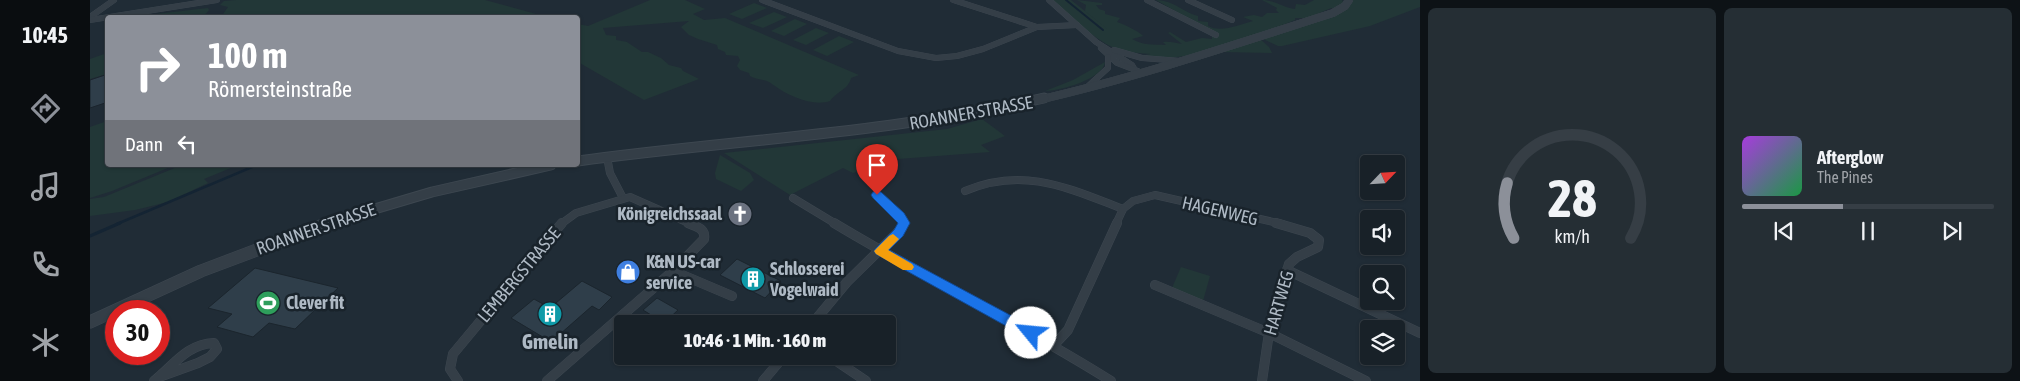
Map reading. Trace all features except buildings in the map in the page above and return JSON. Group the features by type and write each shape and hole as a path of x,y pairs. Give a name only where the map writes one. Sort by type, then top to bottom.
{"street":[{"path":"90,19 114,0"},
{"path":"117,15 217,0"},
{"path":"762,0 898,52 936,58 984,50 1037,27 1077,25"},
{"path":"953,0 1037,27"},
{"path":"1049,0 1096,42 1108,57 1134,73"},
{"path":"1147,0 1216,35"},
{"path":"1188,0 1232,20"},
{"name":"ROANNER STRASSE","path":"580,161 607,156 927,122 1000,109 1085,89 1134,73 1145,72 1183,61 1328,14 1345,6 1349,0"},
{"path":"90,19 105,17"},
{"path":"1096,42 1142,58 1183,61"},
{"path":"1096,42 1132,64 1134,73"},
{"path":"1085,89 1108,68 1108,57"},
{"path":"547,381 673,271 704,239 705,234 703,230 630,197 623,198 610,173 607,156"},
{"name":"ROANNER STRASSE","path":"90,322 210,268 322,225 440,189 542,167"},
{"path":"965,191 995,181 1017,179 1038,181 1123,210 1068,330 1054,345"},
{"path":"820,315 847,282 898,233 904,223 900,216 877,195"},
{"name":"HAGENWEG","path":"1123,210 1132,200 1155,195 1297,228 1310,233 1319,240"},
{"name":"LEMBERGSTRASSE","path":"458,381 450,374 449,365 453,354 562,223 576,213 623,198"},
{"path":"793,198 880,251 1054,345 1111,381"},
{"name":"HARTWEG","path":"1262,381 1269,333 1289,264 1296,257 1318,247 1319,240"},
{"path":"1287,270 1420,333"},
{"path":"673,271 732,296"},
{"path":"1155,285 1269,333 1366,381"},
{"path":"204,342 216,345 217,349 210,357 158,378 188,349 204,342"},
{"path":"763,381 776,365"},
{"path":"842,365 866,381"}],"green space":[{"path":"485,0 540,15 222,15 228,7 220,5 224,1"},
{"path":"650,0 685,0 705,9 693,14 704,20 725,18 859,75 851,78 845,88 830,101 809,102 794,97 770,82 750,76 749,73 740,70 737,66 740,60 738,56 726,55 725,52 718,49 717,45 689,35 681,27 689,21 603,28 606,35 616,36 616,40 627,42 642,52 648,52 661,58 669,65 681,68 683,71 699,79 644,100 580,63 580,24 588,26"},
{"path":"1052,0 1071,0 1115,35 1085,11 1086,5 1077,0 1102,3 1102,5 1096,5 1099,9 1105,11 1105,14 1120,18 1117,22 1143,36 1132,39 1145,44 1166,45 1163,42 1182,44 1168,33 1170,32 1186,42 1202,38 1212,39 1212,36 1219,36 1156,0 1173,4 1198,16 1198,21 1208,22 1208,26 1218,29 1230,28 1253,21 1243,17 1254,15 1262,17 1267,13 1279,13 1276,10 1277,8 1262,0 1295,9 1296,4 1305,5 1314,0 1342,0 1343,2 1339,9 1331,8 1308,18 1295,18 1295,20 1266,32 1186,56 1168,58 1140,56 1151,54 1128,52 1112,47 1084,28"},
{"path":"1349,0 1420,0 1420,7 1370,26 1282,46 1259,37 1333,13"},
{"path":"754,3 767,8 742,19 729,14"},
{"path":"208,8 209,10 205,15 147,15"},
{"path":"774,12 787,17 763,28 749,23"},
{"path":"795,19 807,24 784,36 771,31"},
{"path":"816,28 829,33 806,45 793,40"},
{"path":"839,36 854,42 827,56 813,50"},
{"path":"1260,39 1269,47 1272,53 1221,52"},
{"path":"105,54 105,75 90,79 90,59"},
{"path":"1105,62 1097,74 1089,79 1060,89 1045,91 1073,80"},
{"path":"982,119 1005,136 981,145 990,152 898,159 853,173 843,168 790,195 724,153 947,129"},
{"path":"105,122 105,167 170,167 90,198 90,127"},
{"path":"720,155 750,173 754,180 741,191 716,179 715,173"},
{"path":"177,167 233,167 204,179 208,183 168,202 135,210 90,216 90,199 104,197"},
{"path":"1181,267 1210,276 1203,301 1172,288"}],"waterway":[{"path":"1066,0 1103,30"},
{"path":"117,224 252,167"},
{"path":"90,236 120,223"}],"slow traffic":[{"path":"893,239 880,251 908,267"}],"place":[{"name":"Königreichssaal","path":"740,214"},
{"name":"K&N US-car service","path":"628,272"},
{"name":"Schlosserei Vogelwaid","path":"753,279"},
{"name":"Clever fit","path":"268,303"},
{"name":"Gmelin","path":"550,314"}],"route":[{"path":"877,195 900,216 904,223 898,233 880,251 1031,333"}]}
